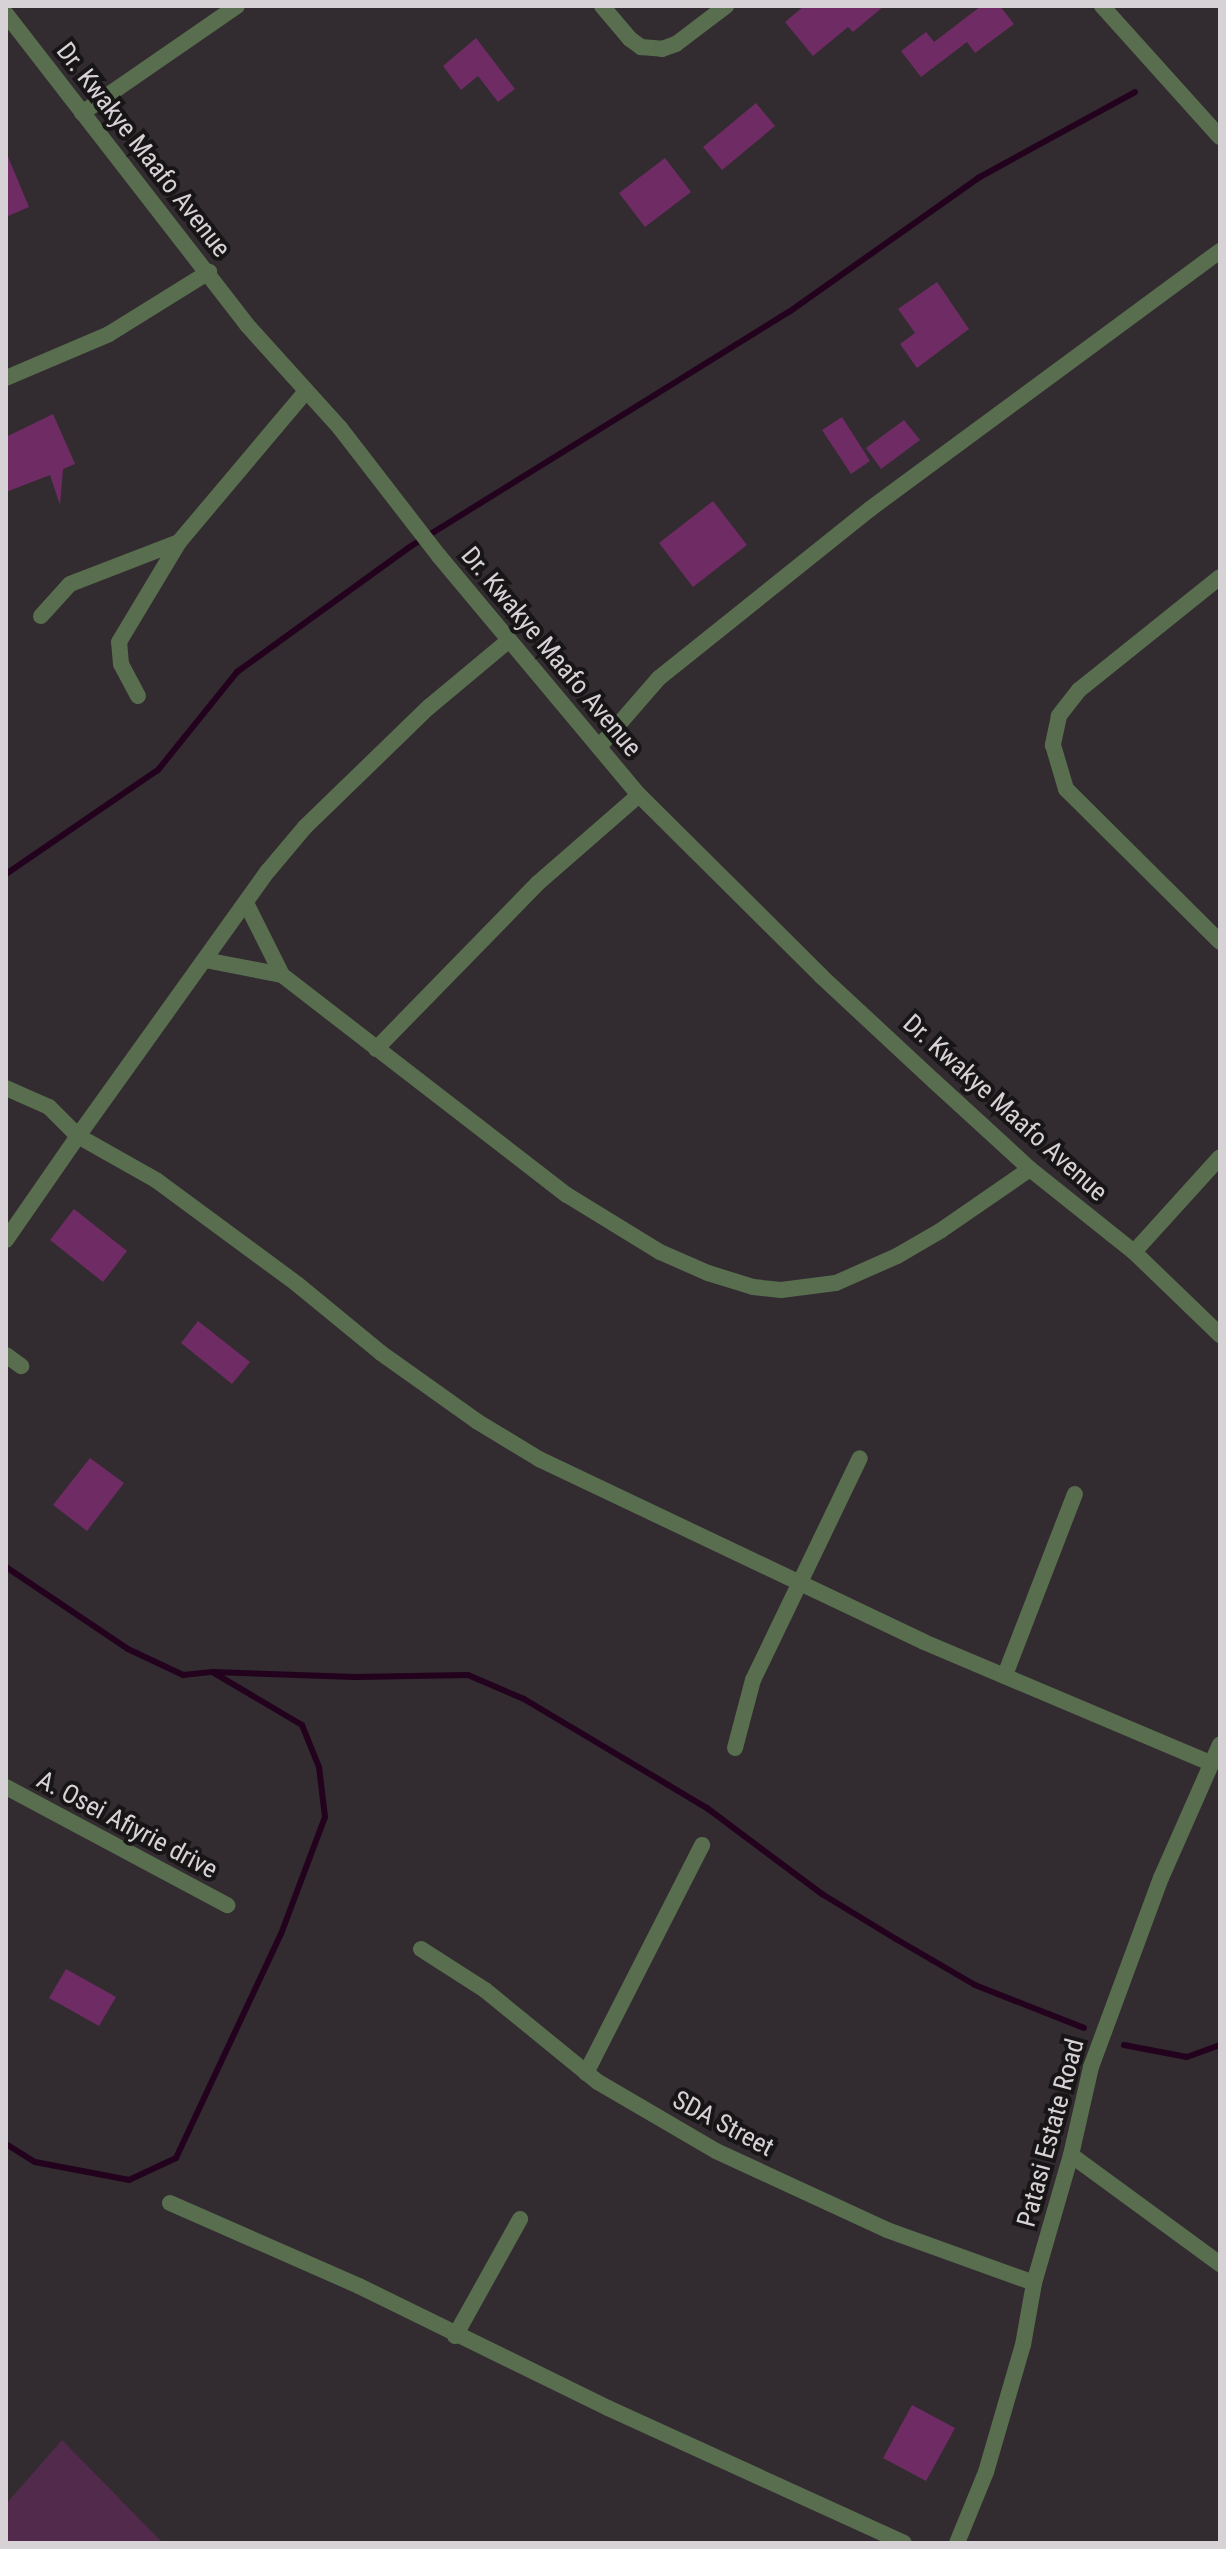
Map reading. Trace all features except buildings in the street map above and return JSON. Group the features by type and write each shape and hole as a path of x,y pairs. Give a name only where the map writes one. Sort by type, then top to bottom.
{"street":[{"path":"82,113 237,6"},
{"path":"602,6 630,39 641,47 662,49 676,44 726,6"},
{"path":"1102,6 1220,137"},
{"name":"Dr. Kwakye Maafo Avenue","path":"7,17 209,272 247,325 340,428 509,640 639,795 821,976 1030,1169 1134,1252"},
{"path":"599,747 659,678 845,529 1220,251"},
{"path":"6,378 109,334 209,272"},
{"path":"138,696 121,664 119,642 179,542 306,391"},
{"path":"41,616 70,584 179,542"},
{"path":"1220,577 1079,690 1059,716 1053,745 1066,789 1220,942"},
{"path":"6,1240 246,903 305,827 429,707 509,640"},
{"path":"376,1049 538,883 639,795"},
{"path":"246,903 282,975 567,1195 660,1252 708,1273 753,1287 803,1289 857,1275 940,1231 1030,1169"},
{"path":"205,960 282,975"},
{"path":"6,1088 49,1107 78,1136 139,1169 187,1201 381,1353 478,1422 539,1459 797,1583 1211,1763"},
{"path":"1220,1157 1134,1252 1220,1335"},
{"path":"6,1355 21,1366"},
{"path":"735,1748 753,1680 797,1583 860,1458"},
{"path":"1005,1675 1075,1494"},
{"name":"Patasi Estate Road","path":"957,2543 986,2472 1023,2345 1034,2283 1071,2155 1091,2067 1121,1981 1220,1744"},
{"name":"A. Osei Afiyrie drive","path":"6,1787 227,1905"},
{"path":"586,2073 702,1845"},
{"name":"SDA Street","path":"421,1949 485,1990 586,2073 716,2151 887,2230 1034,2283"},
{"path":"1071,2155 1220,2264"},
{"path":"170,2203 359,2286 455,2336 904,2543"},
{"path":"455,2336 520,2219"}],"shaded area":[{"path":"62,2440 163,2543 6,2543 6,2504"}],"waterway":[{"path":"6,874 158,770 237,672 408,548 789,312 978,178 1135,92"},
{"path":"6,1567 128,1649 183,1675 213,1672 355,1677 468,1675 524,1699 707,1808 822,1894 975,1985 1084,2028"},
{"path":"6,2144 35,2162 129,2180 176,2158 281,1934 325,1817 319,1767 302,1725 214,1673"},
{"path":"1124,2045 1187,2057 1220,2045"}]}
